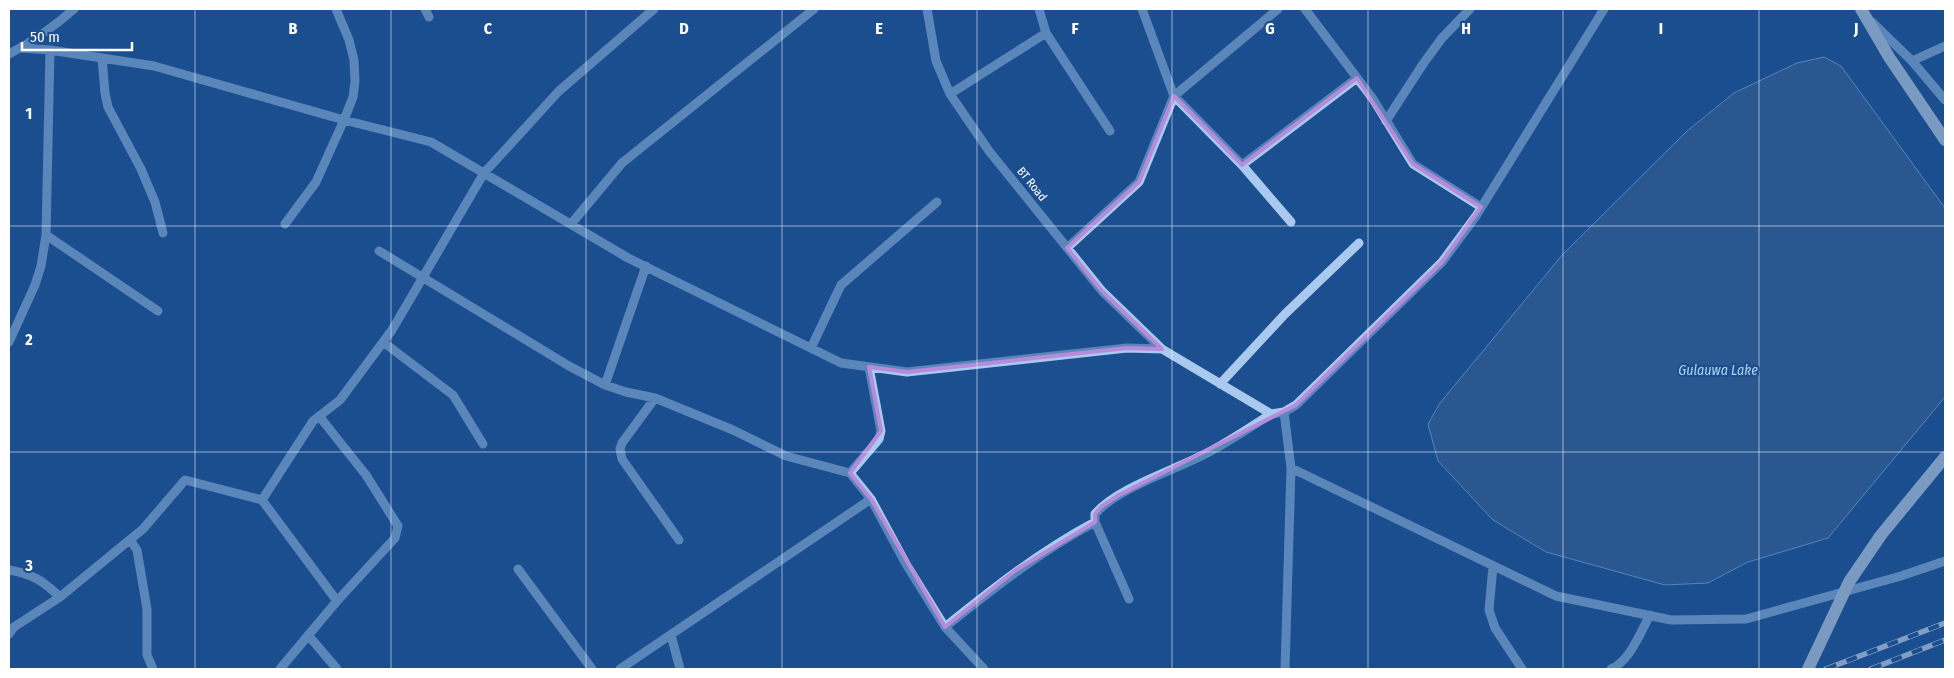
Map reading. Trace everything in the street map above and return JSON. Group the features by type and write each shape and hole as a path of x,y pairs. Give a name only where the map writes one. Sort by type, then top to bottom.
{"main road":[{"path":"1862,11 1889,57 1945,140"},
{"path":"1808,669 1849,582 1881,535 1945,457"}],"street":[{"path":"9,54 61,21 74,9"},
{"path":"285,224 316,182 353,97 355,81 354,60 349,40 336,9"},
{"path":"262,500 313,421 340,400 383,342 484,173 559,91 654,9"},
{"path":"571,224 622,163 814,9"},
{"name":"BT Road","path":"927,9 936,61 950,94 988,151 1102,291 1162,349 1271,414"},
{"path":"1039,9 1046,33 1110,131"},
{"path":"1142,9 1174,96 1242,165 1291,222"},
{"path":"1067,248 1139,182 1174,96 1278,9"},
{"path":"1305,9 1373,99 1413,164 1481,207"},
{"path":"1386,121 1422,64 1442,38 1470,9"},
{"path":"1129,600 1095,522 1095,514 1102,506 1119,495 1209,452 1271,414 1284,412 1296,405 1442,262 1481,207 1604,9"},
{"path":"1862,11 1912,61 1945,100"},
{"path":"950,94 1046,33"},
{"path":"1912,61 1945,46"},
{"path":"21,48 50,50 154,66 344,120 431,142 646,266 841,362 907,372 1127,348 1162,349"},
{"path":"9,342 35,285 41,266 46,235 50,50"},
{"path":"102,58 108,107 141,168 152,194 163,233"},
{"path":"1242,165 1357,78"},
{"path":"811,348 841,285 937,202"},
{"path":"46,235 158,311"},
{"path":"1220,384 1285,314 1359,243"},
{"path":"379,251 424,276 569,366 605,385 655,398 786,456 850,472 871,499 906,564 945,627 984,669"},
{"path":"605,385 646,266"},
{"path":"383,342 453,395 483,444"},
{"path":"850,472 879,440 881,431 869,367"},
{"path":"655,398 622,443 620,449 622,459 679,540"},
{"path":"1284,412 1291,468 1286,669"},
{"path":"280,669 337,601 395,538 398,526 366,476 319,416"},
{"path":"1291,468 1556,596 1671,620 1746,619 1901,576 1945,561"},
{"path":"9,634 14,627 60,597 143,529 185,480 262,500 337,601"},
{"path":"620,669 871,499"},
{"path":"945,627 1016,570 1061,540 1095,522"},
{"path":"130,540 137,550 139,558 148,609 147,655 153,669"},
{"path":"1493,566 1489,610 1494,628 1522,669"},
{"path":"518,569 592,669"},
{"path":"9,570 32,576 44,582 60,597"},
{"path":"1611,669 1622,662 1628,654 1650,616"},
{"path":"308,635 337,669"},
{"path":"671,635 680,669"}],"highlighted area":[{"path":"1357,78 1413,164 1481,207 1442,262 1296,405 1119,495 1102,506 1095,514 1095,522 1016,570 945,627 871,499 850,473 881,431 869,367 907,372 1127,348 1162,349 1102,291 1067,248 1139,182 1174,96 1242,165"}],"water":[{"name":"Gulauwa Lake","path":"1824,57 1841,66 1945,208 1945,397 1828,538 1748,562 1708,583 1665,585 1546,552 1493,520 1438,461 1428,424 1440,403 1563,254 1687,131 1734,93 1797,63"}],"railway":[{"path":"1826,669 1945,623"},
{"path":"1871,669 1945,640"}]}
